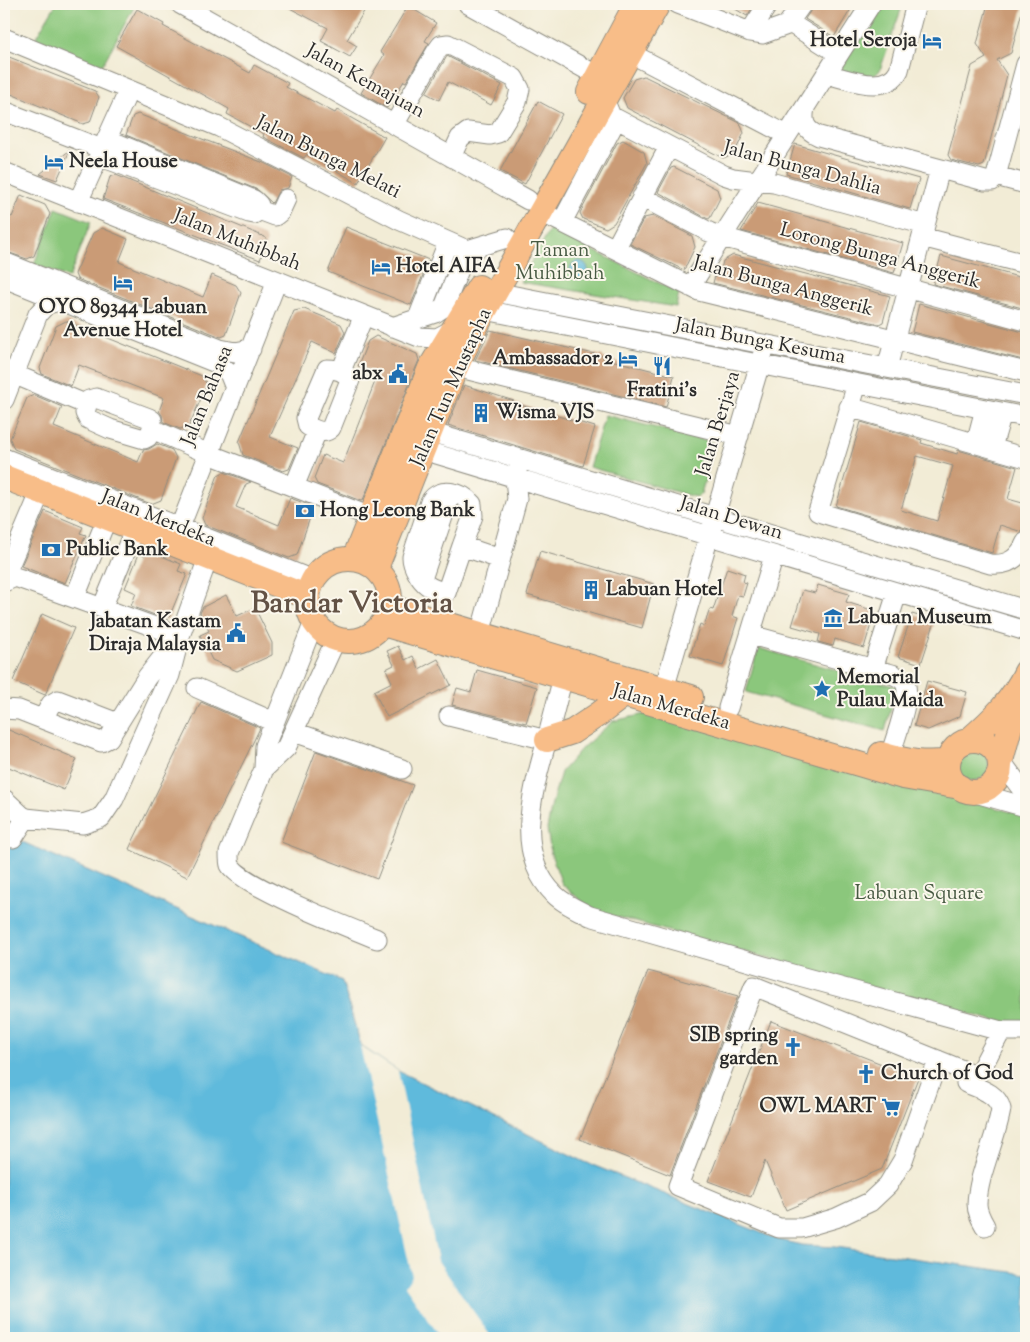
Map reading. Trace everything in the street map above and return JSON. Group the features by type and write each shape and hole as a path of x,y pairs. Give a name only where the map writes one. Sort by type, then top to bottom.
{"main road":[{"name":"Jalan Tun Mustapha","path":"376,568 456,367 472,332 490,301 534,206 602,86 636,4"},
{"name":"Jalan Tun Mustapha","path":"602,86 630,53 658,4"},
{"name":"Jalan Tun Mustapha","path":"354,559 430,368 507,238 534,206"},
{"name":"Jalan Merdeka","path":"4,477 208,558 310,588"},
{"path":"354,559 376,568 383,576 391,596 387,616 374,634 362,640 349,642 336,639 324,632 314,622 309,610 310,588 320,570 330,563 354,559"},
{"name":"Jalan Merdeka","path":"387,616 480,634 909,762 948,762"},
{"name":"Jalan Merdeka","path":"387,616 563,677 903,777 966,790"},
{"path":"1026,672 1017,690 1006,705 969,740 955,747 951,754 948,762 950,776 966,790 988,789 999,777 1010,727 1026,692"},
{"path":"546,740 572,732 624,695"},
{"path":"969,740 986,742 998,753 1001,761"}],"street":[{"name":"Jalan Kemajuan","path":"180,4 534,206"},
{"path":"468,4 602,86 607,111 616,120 562,222"},
{"path":"678,4 706,9 750,32 766,34 790,23 802,4"},
{"path":"750,32 768,4"},
{"path":"690,287 871,4"},
{"path":"826,74 872,84 889,82 899,70 916,4"},
{"path":"790,23 839,54"},
{"name":"Jalan Bunga Melati","path":"4,38 219,127 399,220 467,250"},
{"path":"394,125 441,46 448,44 514,78 520,89 517,102 498,133 490,135 468,132 460,138 451,157"},
{"path":"630,53 787,135"},
{"path":"805,108 804,123 806,129 812,134 940,169 992,181 996,176 1019,121 1025,75"},
{"path":"78,202 129,90"},
{"path":"4,110 102,148 254,200 259,205 259,210 275,216 280,212 286,199"},
{"name":"Jalan Bunga Dahlia","path":"616,120 724,175 774,183 1026,264"},
{"path":"615,249 669,147"},
{"path":"886,368 940,169"},
{"name":"Jalan Muhibbah","path":"4,172 419,337 437,338 454,329"},
{"path":"996,176 1026,184"},
{"name":"Lorong Bunga Anggerik","path":"642,198 722,237 1026,320"},
{"name":"Jalan Bunga Anggerik","path":"534,206 699,291 1026,372"},
{"path":"392,327 435,313 444,307 467,250 507,238"},
{"path":"418,318 448,242"},
{"path":"4,262 220,349 235,352 251,349"},
{"path":"4,278 216,363 229,372 235,388"},
{"name":"Jalan Bahasa","path":"180,527 278,281"},
{"path":"4,400 9,372 38,314 47,304 62,301"},
{"name":"Jalan Bunga Kesuma","path":"490,301 766,344 1026,395"},
{"name":"Jalan Bunga Kesuma","path":"490,301 760,365 1026,417"},
{"path":"341,371 364,315"},
{"name":"Jalan Berjaya","path":"664,689 766,344"},
{"path":"456,367 739,436"},
{"path":"327,369 341,371 350,380 349,387 331,428 324,432 308,426 306,418 327,369"},
{"path":"9,372 87,404 89,400 96,398 122,407 152,420 152,429 209,454 370,517"},
{"path":"857,384 818,512 990,564 1006,564 1012,561 1026,542"},
{"path":"849,407 1026,458"},
{"path":"984,445 994,411"},
{"path":"294,487 317,430"},
{"name":"Jalan Dewan","path":"427,441 520,459 1026,610"},
{"name":"Jalan Dewan","path":"427,441 515,478 1026,631"},
{"name":"Jalan Merdeka","path":"4,458 180,527 310,588"},
{"path":"480,634 517,499 515,478 520,459"},
{"path":"4,580 41,491"},
{"path":"451,493 468,500 473,510 462,546 446,593 428,586 422,579 451,493"},
{"path":"75,598 107,518"},
{"path":"102,608 134,528"},
{"path":"462,546 500,559"},
{"path":"728,708 774,556"},
{"path":"4,799 26,818 83,824 100,818 114,800 170,675 179,641 208,558"},
{"path":"4,580 22,579 102,608 179,641"},
{"path":"873,669 897,593"},
{"path":"314,622 286,697 265,746 264,769 229,853 230,865 238,873 278,896 377,939"},
{"path":"750,635 899,677 905,683 906,699 890,756"},
{"path":"264,769 286,748 336,639"},
{"path":"4,709 19,710 43,719 51,704 58,700 118,724 147,677 179,641"},
{"path":"563,677 529,814 529,836 533,856 541,877 555,895 590,916 1001,1031 1026,1031"},
{"path":"198,688 274,722"},
{"path":"449,716 546,740"},
{"path":"294,732 402,769"},
{"path":"1001,761 1026,795"},
{"name":"Jalan Merdeka","path":"966,790 1026,807"},
{"path":"13,838 26,818"},
{"path":"938,1060 903,1160 888,1185 870,1202 836,1218 802,1228 779,1228 678,1186 754,986 938,1060 970,1073 980,1071 1001,1031"},
{"path":"966,1083 994,1096 1000,1102 1001,1109 977,1205 979,1217 985,1226"}],"green space":[{"path":"56,4 136,4 99,71 32,44"},
{"path":"881,4 903,4 880,70 876,74 867,77 841,71 842,63"},
{"path":"56,208 91,222 69,278 34,264"},
{"name":"Taman Muhibbah","path":"550,229 679,293 676,307 520,282"},
{"path":"605,415 709,441 713,444 714,448 701,494 697,497 691,496 589,467"},
{"path":"758,648 897,687 885,731 746,692"},
{"name":"Labuan Square","path":"645,714 1026,816 1026,1020 1011,1023 999,1022 592,910 562,884 551,854 547,829 552,803 561,772 582,748 613,721"},
{"path":"973,749 979,750 984,754 988,759 988,771 984,776 979,780 973,781 967,780 962,776 958,771 957,765 958,759 962,754 967,750"}],"water":[{"path":"579,261 585,264 588,270 585,276 579,279 573,276 570,270 573,264"},
{"path":"4,834 342,981 361,1046 398,1071 585,1162 779,1240 802,1245 835,1247 1026,1274 1026,1338 4,1338"}],"pier":[{"path":"360,1046 398,1071 438,1261 492,1338 441,1338 405,1286 412,1276"}],"building":[{"path":"282,4 359,4 366,8 347,40 357,46 350,57 321,41 328,28"},
{"path":"727,4 755,4 747,16"},
{"path":"813,4 854,4 834,37 805,19"},
{"path":"988,4 1024,4 1011,53 997,60 1007,75 984,165 979,167 951,160 948,155 972,66 986,58 977,44"},
{"path":"408,6 436,23 425,41 429,43 406,82 404,81 387,108 361,93 384,55 380,52"},
{"path":"137,9 164,24 163,26 250,73 254,65 288,83 286,87 335,113 337,110 385,137 358,183 307,154 304,158 263,137 264,134 227,114 229,109 116,46"},
{"path":"4,55 95,91 99,97 90,122 83,124 4,91"},
{"path":"447,56 502,85 491,105 448,82 439,100 426,93"},
{"path":"644,76 740,123 744,133 734,154 723,158 627,108 623,98 634,79"},
{"path":"538,101 562,114 525,184 500,171"},
{"path":"138,114 264,163 292,177 288,188 279,190 272,203 258,190 126,135 133,116"},
{"path":"623,140 644,152 647,163 614,223 606,228 583,219 580,213 617,143"},
{"path":"795,144 919,179 910,209 786,174"},
{"name":"Neela House","path":"70,150 57,180 40,174"},
{"path":"674,167 717,189 720,198 710,218 708,219 658,192 671,168"},
{"path":"116,175 265,237 267,241 260,260 103,199 110,177"},
{"path":"21,195 45,205 50,214 34,256 27,259 4,251 4,214 12,217"},
{"path":"758,203 903,243 894,273 741,231"},
{"path":"653,216 692,236 695,247 684,270 630,244 644,218"},
{"name":"Hotel AIFA","path":"346,227 429,260 411,305 328,272"},
{"path":"102,228 128,239 119,262 203,297 212,275 236,285 241,293 226,335 221,337 77,279 75,274 93,233"},
{"path":"733,255 890,296 883,322 879,324 713,283 717,268 721,269 723,261"},
{"path":"941,256 1026,279 1026,309 933,284"},
{"path":"919,304 1023,332 1026,337 1026,347 1023,360 912,332"},
{"path":"304,309 341,324 345,332 336,353 312,342 270,437 298,448 289,469 283,471 243,455 239,442 294,311"},
{"path":"66,321 202,376 207,385 189,426 180,429 163,422 159,411 164,398 79,365 71,386 42,374 40,368 56,326"},
{"path":"490,330 603,356 603,358 674,376 666,407 475,360"},
{"path":"376,336 417,354 419,360 361,501 317,484 314,478 323,455 343,463 378,374 358,366 368,341"},
{"path":"464,385 514,401 514,403 595,427 583,466 448,425"},
{"path":"34,395 62,407 54,427 138,462 143,450 157,444 172,450 176,458 161,500 151,504 14,449 10,439 27,398"},
{"path":"861,422 922,440 921,443 957,454 958,450 1017,467 1008,499 1026,504 1026,518 1022,532 1000,525 992,553 836,506","holes":["917,456 953,466 937,521 901,510"]},
{"path":"224,472 251,482 246,484 236,507 279,525 290,498 309,505 312,512 297,555 289,558 205,525 202,518 218,475"},
{"name":"Public Bank","path":"45,511 83,527 80,533 86,535 65,583 21,566"},
{"path":"147,550 181,564 178,571 187,574 168,620 131,606 136,593 125,588 139,554 145,556"},
{"name":"Labuan Hotel","path":"540,551 654,584 642,628 527,595"},
{"path":"727,568 745,574 743,582 747,583 743,596 738,595 732,616 738,618 723,666 690,656 700,624 704,626 710,609 713,610"},
{"name":"Labuan Museum","path":"818,585 849,594 846,602 875,611 864,648 835,639 833,646 818,642 820,634 792,626 803,590 815,593"},
{"name":"Jabatan Kastam Diraja Malaysia","path":"226,595 237,616 255,608 272,643 272,655 237,671 212,660 200,635 209,631 200,613 203,607"},
{"path":"42,614 74,628 45,695 13,681"},
{"path":"912,614 935,621 921,664 898,657"},
{"path":"398,646 405,660 413,656 419,669 438,659 451,685 387,717 374,691 392,682 386,669 394,665 387,651"},
{"path":"477,670 537,687 526,723 452,705 457,688 471,692"},
{"path":"927,681 967,692 960,716 928,730 914,726"},
{"path":"201,702 260,728 187,877 129,849"},
{"path":"4,728 77,759 64,790 4,765"},
{"path":"316,751 413,785 377,879 281,842"},
{"path":"648,971 738,996 670,1175 580,1139"},
{"path":"771,1021 918,1078 882,1169 786,1210 765,1161 751,1197 708,1181"}],"ferry route":[{"path":"4,849 8,844"}],"place":[{"name":"Hotel Seroja","path":"932,41"},
{"name":"Neela House","path":"54,162"},
{"name":"Hotel AIFA","path":"381,267"},
{"name":"OYO 89344 Labuan Avenue Hotel","path":"123,283"},
{"name":"Ambassador 2","path":"628,359"},
{"name":"Fratini's","path":"662,366"},
{"name":"abx","path":"398,374"},
{"name":"Wisma VJS","path":"481,413"},
{"name":"Hong Leong Bank","path":"305,511"},
{"name":"Public Bank","path":"51,550"},
{"name":"Labuan Hotel","path":"591,590"},
{"name":"Labuan Museum","path":"833,618"},
{"name":"Jabatan Kastam Diraja Malaysia","path":"236,633"},
{"name":"Memorial Pulau Maida","path":"822,689"},
{"name":"SIB spring garden","path":"793,1047"},
{"name":"Church of God","path":"866,1074"},
{"name":"OWL MART","path":"891,1107"}],"district":[{"name":"Bandar Victoria","path":"352,604"}]}
